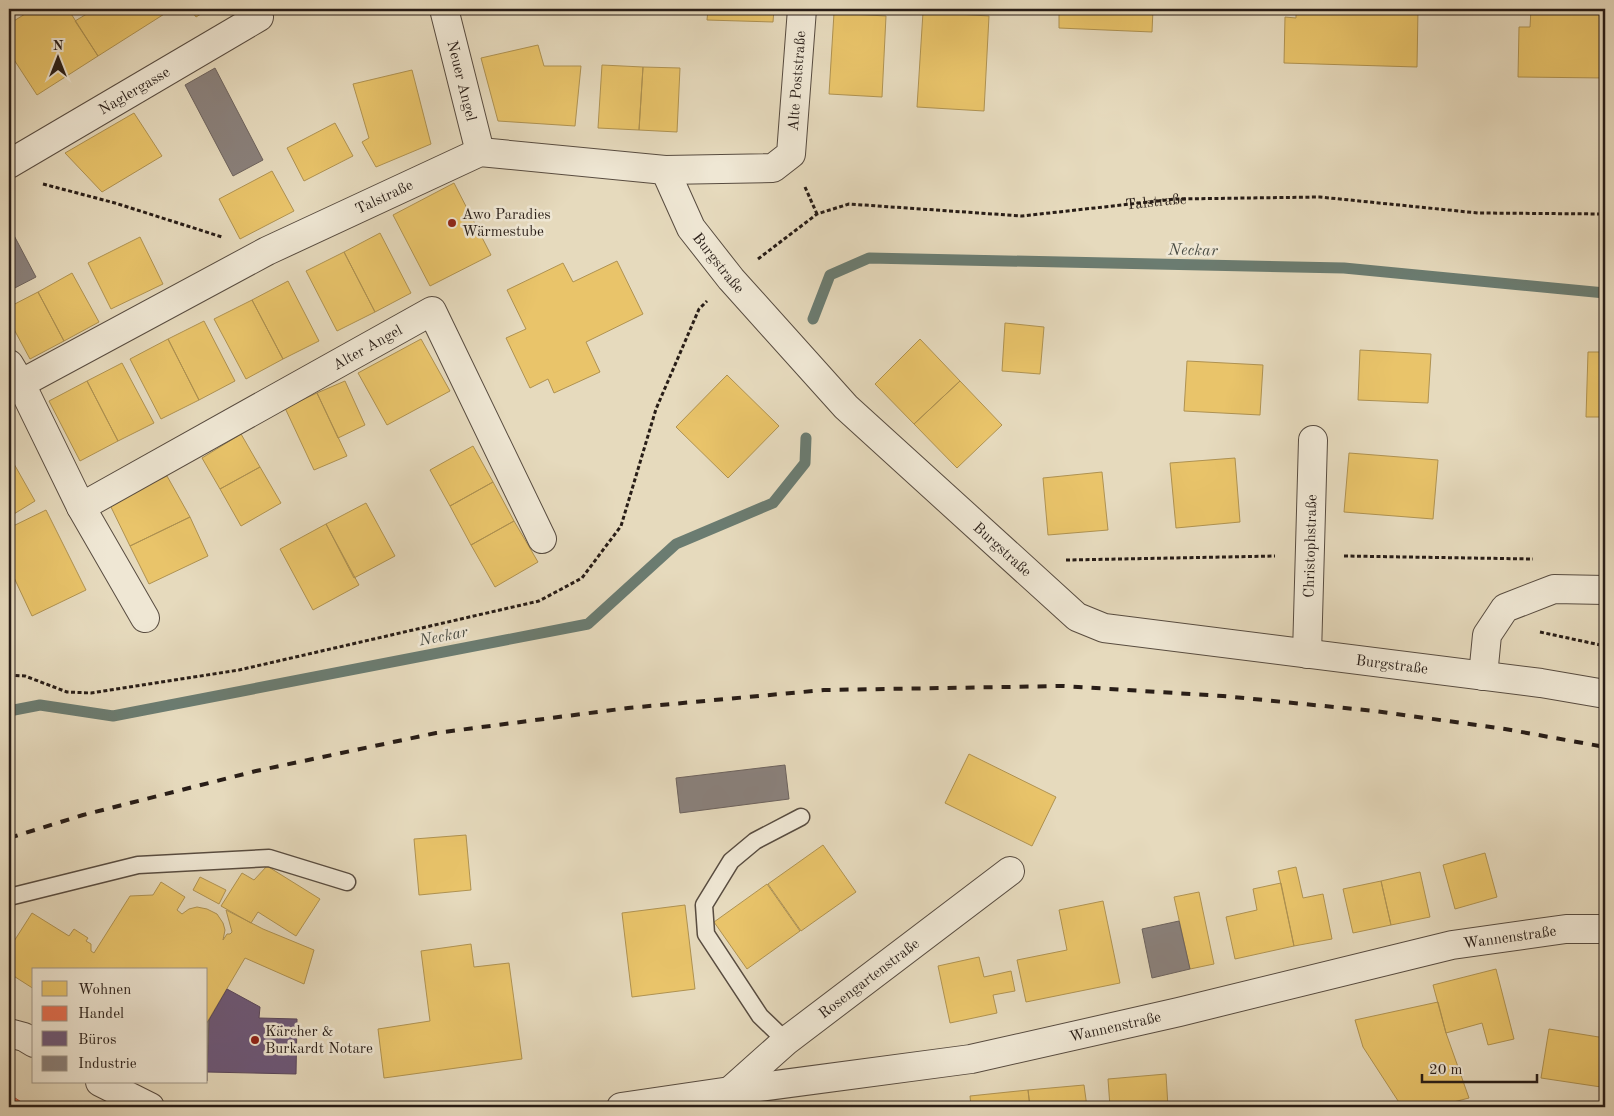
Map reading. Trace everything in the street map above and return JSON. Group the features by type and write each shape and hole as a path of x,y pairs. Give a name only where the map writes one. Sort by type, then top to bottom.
{"street":[{"name":"Neuer Angel","path":"444,9 480,152"},
{"name":"Alte Poststraße","path":"665,170 773,168 791,154 802,9"},
{"name":"Naglergasse","path":"9,164 259,17"},
{"path":"480,152 665,170"},
{"name":"Talstraße","path":"13,379 267,252 480,152"},
{"name":"Burgstraße","path":"665,170 691,228 731,279 846,407 1078,617 1104,628 1541,683 1605,694"},
{"name":"Alter Angel","path":"81,507 432,311 542,538"},
{"path":"13,379 81,507 145,618"},
{"name":"Christophstraße","path":"1307,654 1312,440"},
{"path":"1483,676 1487,636 1504,608 1554,589 1605,590"},
{"name":"Rosengartenstraße","path":"730,1091 786,1041 1010,870"},
{"name":"Wannenstraße","path":"621,1107 971,1059 1179,1012 1452,945 1566,929 1605,929"},
{"path":"9,1033 24,1037 32,1042"},
{"path":"104,1084 150,1107"}],"lane":[{"path":"786,1041 760,1016 706,934 704,904 731,861 756,841 801,817"},
{"path":"9,897 138,865 269,858 347,882"}],"path":[{"path":"38,182 115,203 267,252"},
{"name":"Talstraße","path":"9,675 24,676 67,692 91,693 239,670 539,602 582,578 621,526 656,409 699,309 731,279 818,214 849,204 1022,216 1176,199 1320,197 1478,213 1605,214"},
{"path":"1504,608 1535,631 1605,646"}],"building: Wohnen":[{"path":"33,9 68,9 98,56 37,95 9,52 9,24"},
{"path":"95,9 167,9 169,11 98,56 75,21"},
{"path":"190,9 209,9 196,17"},
{"path":"708,9 774,9 773,22 707,20"},
{"path":"1059,9 1153,9 1152,32 1059,28"},
{"path":"1296,9 1418,9 1417,67 1284,63 1285,17 1296,18"},
{"path":"1531,9 1605,9 1605,78 1518,77 1519,27 1530,27"},
{"path":"923,12 989,16 984,111 917,107"},
{"path":"834,13 886,16 882,97 829,94"},
{"path":"538,45 544,66 581,66 575,126 498,121 481,58"},
{"path":"602,65 643,67 639,130 598,128"},
{"path":"643,67 680,68 677,132 639,130"},
{"path":"412,70 431,144 376,167 362,142 369,138 353,84"},
{"path":"134,113 162,156 102,192 65,153"},
{"path":"335,123 353,156 304,181 287,148"},
{"path":"272,171 294,211 240,239 219,199"},
{"path":"454,183 491,255 430,286 393,215"},
{"path":"380,233 411,293 375,312 344,252"},
{"path":"140,237 163,284 111,309 88,263"},
{"path":"344,252 375,312 337,331 306,271"},
{"path":"617,261 643,314 586,342 600,372 554,393 548,379 530,388 506,338 526,329 507,290 563,263 573,282"},
{"path":"72,273 99,322 64,341 38,292"},
{"path":"288,281 319,341 283,359 252,300"},
{"path":"38,292 64,341 30,359 9,320 9,307"},
{"path":"252,300 283,359 246,379 214,319"},
{"path":"204,321 235,381 199,400 168,339"},
{"path":"1005,323 1044,327 1040,374 1002,371"},
{"path":"168,339 199,400 161,419 130,359"},
{"path":"421,339 450,391 387,425 358,373"},
{"path":"920,339 960,381 914,424 875,384"},
{"path":"1360,350 1431,354 1428,403 1358,400"},
{"path":"1588,352 1605,352 1605,417 1586,417"},
{"path":"1187,361 1263,365 1260,415 1184,411"},
{"path":"122,363 154,423 118,441 87,381"},
{"path":"727,375 779,426 728,478 676,427"},
{"path":"87,381 118,441 80,461 49,401"},
{"path":"345,381 365,425 338,438 317,393"},
{"path":"960,381 1002,425 957,468 914,424"},
{"path":"317,393 347,456 314,470 285,408"},
{"path":"241,434 260,467 220,489 202,458"},
{"path":"473,446 493,482 450,506 430,470"},
{"path":"1349,453 1438,460 1433,519 1344,512"},
{"path":"9,455 35,501 9,517"},
{"path":"1235,458 1240,522 1176,528 1170,463"},
{"path":"260,467 281,503 241,526 220,489"},
{"path":"1102,472 1108,530 1048,535 1043,478"},
{"path":"167,476 190,517 130,546 109,503"},
{"path":"493,482 514,521 471,545 450,506"},
{"path":"366,503 395,556 354,578 326,524"},
{"path":"46,510 86,590 32,616 9,567 9,528"},
{"path":"190,517 208,556 149,584 130,546"},
{"path":"514,521 538,562 495,587 471,545"},
{"path":"326,524 359,585 313,610 280,549"},
{"path":"969,754 1056,797 1032,846 945,803"},
{"path":"466,835 471,890 419,895 414,839"},
{"path":"823,845 856,892 801,931 768,884"},
{"path":"1485,853 1497,897 1455,909 1443,865"},
{"path":"267,866 320,899 296,936 258,912 251,923 221,906 242,873 254,880"},
{"path":"1296,867 1303,898 1323,894 1332,939 1294,946 1278,871"},
{"path":"1420,872 1430,917 1391,925 1381,881"},
{"path":"200,877 226,890 219,904 193,890"},
{"path":"1381,881 1391,925 1353,933 1343,889"},
{"path":"161,882 185,897 177,910 182,914 189,909 197,907 217,914 225,930 223,940 227,934 232,932 226,910 263,929 314,950 304,984 245,958 208,1021 208,968 32,968 32,988 9,973 9,949 32,913 69,936 74,929 88,938 86,941 91,944 91,951 94,953 130,896 153,895"},
{"path":"1281,883 1294,946 1235,959 1226,917 1257,910 1253,889"},
{"path":"767,884 800,931 747,969 714,922"},
{"path":"1199,892 1214,964 1190,969 1174,897"},
{"path":"1103,901 1120,983 1026,1002 1017,960 1067,950 1059,910"},
{"path":"685,905 695,989 632,997 622,913"},
{"path":"471,944 474,967 509,963 522,1059 384,1078 378,1029 430,1021 421,951"},
{"path":"979,957 984,977 1011,971 1015,991 993,995 997,1013 950,1023 938,966"},
{"path":"1496,969 1514,1039 1488,1045 1482,1023 1446,1033 1433,985"},
{"path":"1438,1002 1446,1033 1469,1098 1434,1107 1402,1107 1363,1047 1355,1020"},
{"path":"1549,1029 1605,1038 1605,1060 1601,1087 1541,1078"},
{"path":"1166,1074 1168,1107 1110,1107 1108,1079"},
{"path":"1084,1085 1087,1107 1030,1107 1028,1090"},
{"path":"1028,1090 1030,1107 971,1107 970,1096"},
{"path":"932,1102 933,1107 895,1106"}],"building: Handel":[{"path":"9,1094 29,1107 9,1107"}],"building: Büros":[{"path":"227,989 260,1007 259,1018 297,1019 296,1074 208,1072 209,1020"}],"building: Industrie":[{"path":"215,68 263,160 233,176 185,85"},
{"path":"9,226 36,277 9,291"},
{"path":"785,765 789,799 680,813 676,778"},
{"path":"1179,921 1190,969 1152,978 1142,929"}],"waterway":[{"name":"Neckar","path":"813,319 830,275 869,258 1344,268 1605,293"},
{"name":"Neckar","path":"9,711 40,705 113,716 588,624 676,544 773,503 805,463 806,438"}],"railway":[{"path":"9,838 83,815 256,771 436,733 628,708 824,690 1063,686 1223,696 1375,711 1505,729 1605,747"}],"place":[{"name":"Awo Paradies Wärmestube","path":"452,223"},
{"name":"Kärcher & Burkardt Notare","path":"255,1040"}]}
